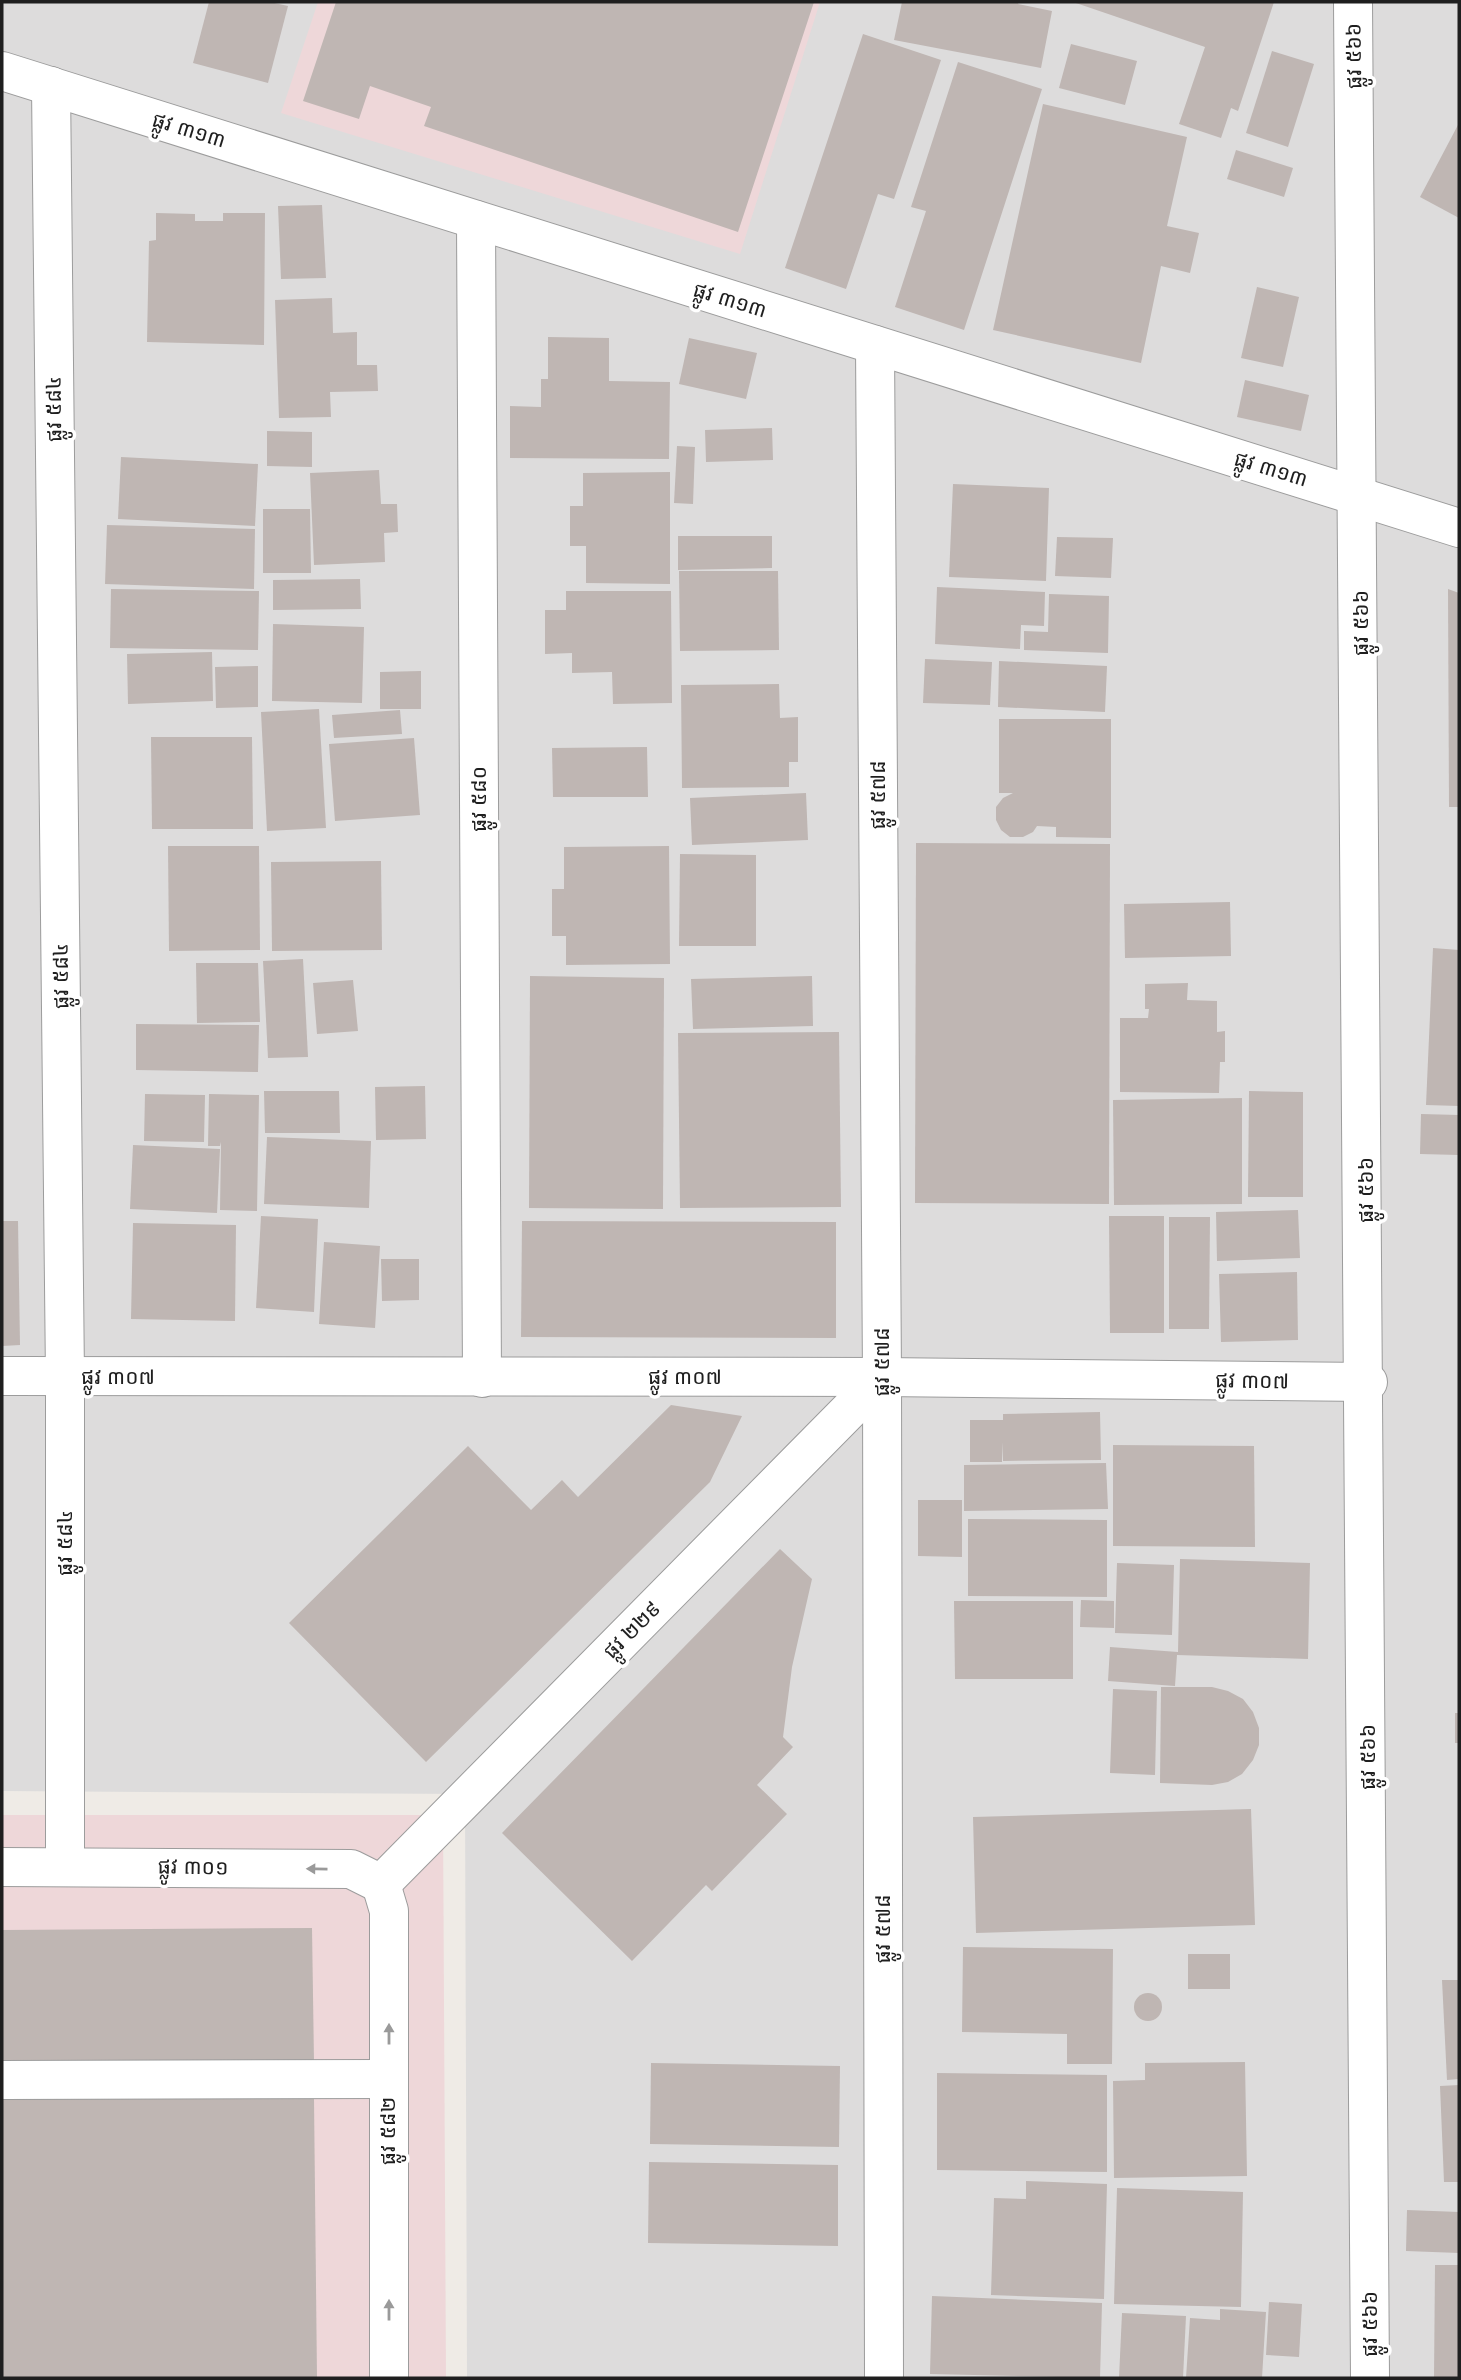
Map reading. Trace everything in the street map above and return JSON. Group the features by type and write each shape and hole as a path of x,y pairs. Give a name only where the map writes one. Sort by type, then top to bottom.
{"street":[{"name":"ផ្លូវ ៥៦៦","path":"1353,2 1368,1382 1370,2378"},
{"name":"ផ្លូវ ៣១៣","path":"2,71 1459,528"},
{"name":"ផ្លូវ ៥៨៤","path":"51,86 65,1377 65,1866"},
{"name":"ផ្លូវ ៥៨០","path":"476,220 482,1378"},
{"name":"ផ្លូវ ៥៧៨","path":"875,345 882,1377 884,2378"},
{"name":"ផ្លូវ ៣០៧","path":"2,1376 882,1377 1368,1382"},
{"name":"ផ្លូវ ២២៩","path":"382,1884 882,1377"},
{"name":"ផ្លូវ ៣០១","path":"2,1867 351,1869 382,1884"},
{"name":"ផ្លូវ ៥៨២","path":"382,1884 389,1911 389,2378"},
{"path":"2,2080 388,2079"}],"shaded area":[{"path":"2,2 1459,2 1459,2378 467,2378 465,1794 2,1791"},
{"path":"318,2 820,2 740,254 281,113"},
{"path":"2,1815 443,1815 446,2378 2,2378"}],"building":[{"path":"209,2 270,2 288,6 268,83 193,63"},
{"path":"336,2 814,2 738,232 424,126 431,107 370,86 359,119 303,101"},
{"path":"902,2 1019,2 1018,4 1052,11 1041,68 894,40"},
{"path":"1073,2 1274,2 1238,111 1231,108 1221,138 1179,124 1205,47"},
{"path":"863,34 941,60 894,199 878,194 846,289 785,268"},
{"path":"1071,44 1137,61 1125,105 1059,88"},
{"path":"1272,51 1314,64 1288,147 1246,133"},
{"path":"958,62 1042,89 964,330 895,307 926,211 911,207"},
{"path":"1043,104 1187,137 1167,226 1199,233 1190,273 1161,266 1141,363 993,330"},
{"path":"1459,123 1459,218 1420,197"},
{"path":"1236,150 1293,168 1284,197 1227,179"},
{"path":"322,205 326,278 281,279 278,206"},
{"path":"156,213 195,214 195,221 223,221 223,213 265,213 264,345 147,342 149,241 156,240"},
{"path":"1257,287 1299,297 1283,367 1241,358"},
{"path":"332,298 333,333 357,332 357,365 377,365 378,391 330,392 331,417 279,418 275,300"},
{"path":"548,337 609,338 609,381 670,382 669,459 510,458 510,406 541,407 541,379 548,379"},
{"path":"689,338 757,353 746,399 679,384"},
{"path":"1245,380 1309,395 1301,431 1237,417"},
{"path":"772,428 773,460 706,462 705,430"},
{"path":"267,431 312,432 312,467 267,466"},
{"path":"677,446 695,447 693,504 674,503"},
{"path":"121,457 258,464 255,526 118,519"},
{"path":"379,470 381,504 397,504 398,532 384,533 385,562 314,565 310,473"},
{"path":"670,472 670,584 586,583 586,546 570,546 570,506 583,506 583,473"},
{"path":"953,484 1049,488 1046,581 949,577"},
{"path":"263,509 310,509 311,573 263,573"},
{"path":"107,525 255,529 254,589 105,584"},
{"path":"678,536 772,536 772,568 678,570"},
{"path":"1057,537 1113,538 1111,578 1055,576"},
{"path":"679,571 778,571 779,650 680,651"},
{"path":"360,579 361,609 273,610 273,580"},
{"path":"937,587 1045,592 1044,626 1021,625 1020,649 935,644"},
{"path":"111,589 259,591 258,650 110,648"},
{"path":"1448,589 1459,593 1459,807 1449,807"},
{"path":"566,591 671,591 672,703 613,704 612,672 572,673 572,653 545,654 545,610 566,610"},
{"path":"1049,594 1109,596 1108,653 1024,650 1024,631 1048,632"},
{"path":"273,624 364,627 362,703 272,701"},
{"path":"212,652 213,701 128,704 127,654"},
{"path":"925,659 992,662 990,705 923,703"},
{"path":"999,661 1107,666 1105,712 998,707"},
{"path":"258,666 258,707 216,708 215,667"},
{"path":"421,671 421,709 380,709 380,672"},
{"path":"779,684 780,718 798,717 798,762 789,762 789,787 682,788 681,685"},
{"path":"319,709 326,828 267,831 261,712"},
{"path":"400,710 402,734 334,738 332,715"},
{"path":"999,719 1111,719 1111,838 1056,837 1056,827 1037,826 1033,832 1023,837 1010,837 1001,830 996,820 996,807 1003,798 1013,793 999,793"},
{"path":"151,737 252,737 253,829 152,829"},
{"path":"414,738 420,815 335,821 329,744"},
{"path":"647,747 648,797 553,797 552,748"},
{"path":"806,793 808,840 692,845 690,798"},
{"path":"916,843 1110,844 1109,1204 915,1203"},
{"path":"168,846 259,846 260,950 169,951"},
{"path":"669,846 670,964 566,965 566,936 552,936 552,889 564,889 564,847"},
{"path":"680,854 756,855 756,946 679,946"},
{"path":"381,861 382,950 272,951 271,862"},
{"path":"1230,902 1231,956 1125,958 1124,904"},
{"path":"1433,948 1459,950 1459,1106 1426,1105"},
{"path":"303,959 308,1057 268,1058 263,961"},
{"path":"196,963 258,963 260,1022 197,1023"},
{"path":"530,976 664,978 663,1209 529,1208"},
{"path":"812,976 813,1026 693,1029 691,979"},
{"path":"353,980 358,1031 317,1034 313,983"},
{"path":"1188,983 1187,1000 1217,1001 1217,1032 1225,1031 1225,1062 1220,1062 1219,1093 1120,1092 1120,1018 1148,1018 1149,1009 1145,1009 1145,984"},
{"path":"136,1024 259,1025 258,1072 136,1070"},
{"path":"839,1032 841,1207 680,1208 678,1033"},
{"path":"425,1086 426,1139 376,1140 375,1087"},
{"path":"264,1091 339,1091 340,1133 265,1133"},
{"path":"1249,1091 1303,1092 1303,1197 1248,1197"},
{"path":"145,1094 205,1095 204,1142 144,1141"},
{"path":"209,1094 259,1095 257,1211 220,1210 221,1142 220,1146 208,1146"},
{"path":"1242,1098 1242,1204 1114,1205 1113,1100"},
{"path":"1421,1114 1459,1115 1459,1155 1420,1154"},
{"path":"267,1137 371,1141 369,1208 264,1204"},
{"path":"133,1145 220,1149 217,1213 130,1209"},
{"path":"1298,1210 1300,1258 1217,1261 1216,1212"},
{"path":"261,1216 318,1219 314,1312 256,1308"},
{"path":"1109,1216 1164,1216 1164,1333 1110,1333"},
{"path":"1169,1217 1210,1217 1209,1329 1169,1329"},
{"path":"2,1221 18,1221 20,1345 2,1346"},
{"path":"522,1221 836,1222 836,1338 521,1337"},
{"path":"133,1223 236,1225 235,1321 131,1319"},
{"path":"324,1242 380,1246 375,1328 319,1324"},
{"path":"381,1259 419,1259 419,1300 382,1301"},
{"path":"1297,1272 1298,1340 1221,1342 1219,1274"},
{"path":"671,1405 742,1416 710,1482 426,1762 289,1623 468,1446 531,1510 562,1480 578,1497"},
{"path":"1100,1412 1101,1460 1003,1461 1002,1442 1002,1462 970,1462 970,1420 1003,1420 1003,1414"},
{"path":"1113,1445 1254,1446 1255,1547 1113,1546"},
{"path":"1106,1463 1108,1509 964,1511 964,1465"},
{"path":"918,1500 962,1500 962,1557 918,1556"},
{"path":"968,1519 1107,1520 1107,1597 968,1596"},
{"path":"780,1549 812,1579 792,1667 783,1737 793,1747 757,1785 787,1814 712,1891 706,1885 632,1961 502,1833"},
{"path":"1180,1559 1310,1563 1308,1659 1177,1655 1175,1686 1108,1681 1110,1647 1178,1652"},
{"path":"1117,1563 1174,1565 1172,1635 1115,1633"},
{"path":"1081,1600 1114,1601 1114,1628 1080,1627"},
{"path":"954,1601 1073,1601 1073,1679 955,1679"},
{"path":"1161,1687 1212,1687 1243,1699 1253,1712 1259,1728 1259,1745 1253,1760 1242,1774 1228,1782 1212,1785 1160,1783"},
{"path":"1113,1689 1157,1691 1155,1775 1110,1773"},
{"path":"1455,1713 1459,1713 1459,1743 1455,1743"},
{"path":"1251,1809 1255,1925 976,1933 973,1817"},
{"path":"312,1928 314,2062 2,2064 2,1930"},
{"path":"963,1947 1113,1949 1112,2064 1067,2064 1067,2034 962,2032"},
{"path":"1188,1954 1230,1954 1230,1989 1188,1989"},
{"path":"1442,1980 1459,1980 1459,2079 1447,2080"},
{"path":"1148,1993 1158,1997 1162,2007 1158,2017 1148,2021 1138,2017 1134,2007 1138,1997"},
{"path":"1245,2062 1247,2176 1114,2178 1113,2081 1145,2080 1145,2063"},
{"path":"651,2063 840,2066 839,2147 650,2144"},
{"path":"937,2073 1107,2075 1107,2172 937,2170"},
{"path":"1459,2085 1459,2182 1444,2182 1440,2086"},
{"path":"2,2097 314,2099 317,2378 2,2378"},
{"path":"649,2162 838,2165 838,2246 648,2243"},
{"path":"1026,2181 1107,2184 1104,2299 991,2295 994,2198 1026,2199"},
{"path":"1117,2188 1243,2192 1241,2307 1114,2304"},
{"path":"1407,2210 1459,2212 1459,2253 1406,2251"},
{"path":"1435,2265 1459,2265 1459,2378 1434,2378"},
{"path":"932,2296 1102,2303 1100,2378 930,2374"},
{"path":"1269,2302 1302,2304 1299,2357 1266,2355"},
{"path":"1220,2309 1266,2312 1262,2378 1186,2378 1190,2318 1220,2320"},
{"path":"1122,2313 1186,2316 1183,2378 1119,2378"}]}
